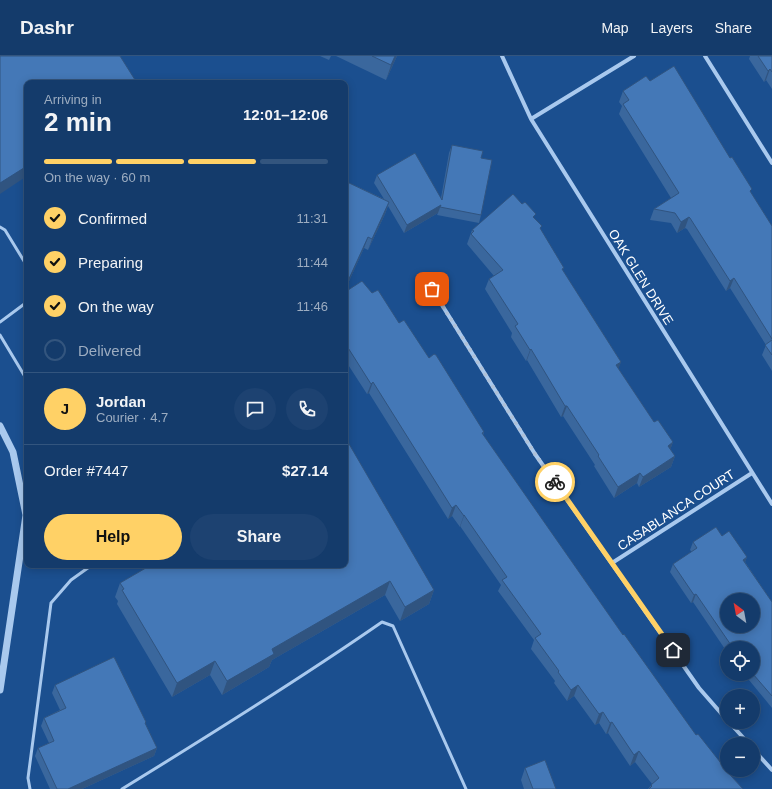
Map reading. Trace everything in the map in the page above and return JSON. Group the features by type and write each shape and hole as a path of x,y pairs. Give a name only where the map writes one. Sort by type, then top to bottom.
{"street":[{"name":"OAK GLEN DRIVE","path":"502,56 531,119 772,504"},
{"path":"531,119 634,56"},
{"path":"705,56 772,163"},
{"name":"CASABLANCA COURT","path":"432,289 535,454 699,688 720,712"},
{"path":"0,426 13,452 24,505"},
{"name":"CASABLANCA COURT","path":"612,563 752,473"},
{"path":"0,690 24,528"},
{"path":"735,729 743,737"},
{"path":"760,757 772,770"}],"lane":[{"path":"0,227 5,230 24,261"},
{"path":"0,322 24,304"},
{"path":"0,335 24,375"},
{"path":"30,789 28,778 51,603 71,580 88,568"},
{"path":"122,789 240,716 338,653 382,622 392,626 466,789"}],"building":[{"path":"0,56 120,56 135,80 24,80 24,168 0,183"},
{"path":"372,56 395,56 391,65"},
{"path":"758,56 772,56 772,72 770,69 768,71"},
{"path":"674,66 730,158 732,157 752,189 750,191 772,226 772,339 734,278 730,281 690,218 689,217 681,222 675,213 654,209 679,193 623,104 629,100 623,91 646,76 650,81"},
{"path":"452,145 483,151 481,158 492,160 481,215 440,207 441,205 407,225 377,175 415,153 442,200"},
{"path":"348,182 389,202 372,239 368,237 348,281"},
{"path":"513,194 522,204 525,202 536,214 533,217 542,226 540,228 564,268 562,269 621,362 616,365 654,422 658,420 673,442 668,446 675,456 643,477 640,473 618,487 598,456 599,455 567,406 565,406 531,349 530,350 515,326 518,324 489,279 503,270 471,234 474,231 472,230"},
{"path":"362,281 372,293 378,290 399,323 404,320 429,358 434,354 436,355 484,432 482,433 623,635 624,634 696,735 698,734 720,762 720,777 732,777 743,789 649,789 652,786 651,785 659,778 639,751 634,755 612,722 610,723 603,712 599,714 578,685 571,690 535,638 541,634 502,580 507,577 464,515 456,505 452,508 373,382 371,384 348,348 348,290"},
{"path":"772,340 772,355 765,345"},
{"path":"348,442 434,590 405,607 390,581 272,649 274,654 227,681 215,661 177,683 122,590 124,589 120,583 146,568 348,568"},
{"path":"716,527 722,536 729,531 747,557 743,560 772,602 772,696 759,681 760,641 728,641 723,633 760,633 760,593 720,593 720,629 673,564 697,548 693,542"},
{"path":"114,657 157,748 68,789 57,789 38,748 54,741 44,718 66,708 55,685"},
{"path":"545,760 556,789 533,789 525,768"}],"way so far":[{"path":"432,289 535,454 555,482"}],"route":[{"path":"555,482 673,650"}]}
